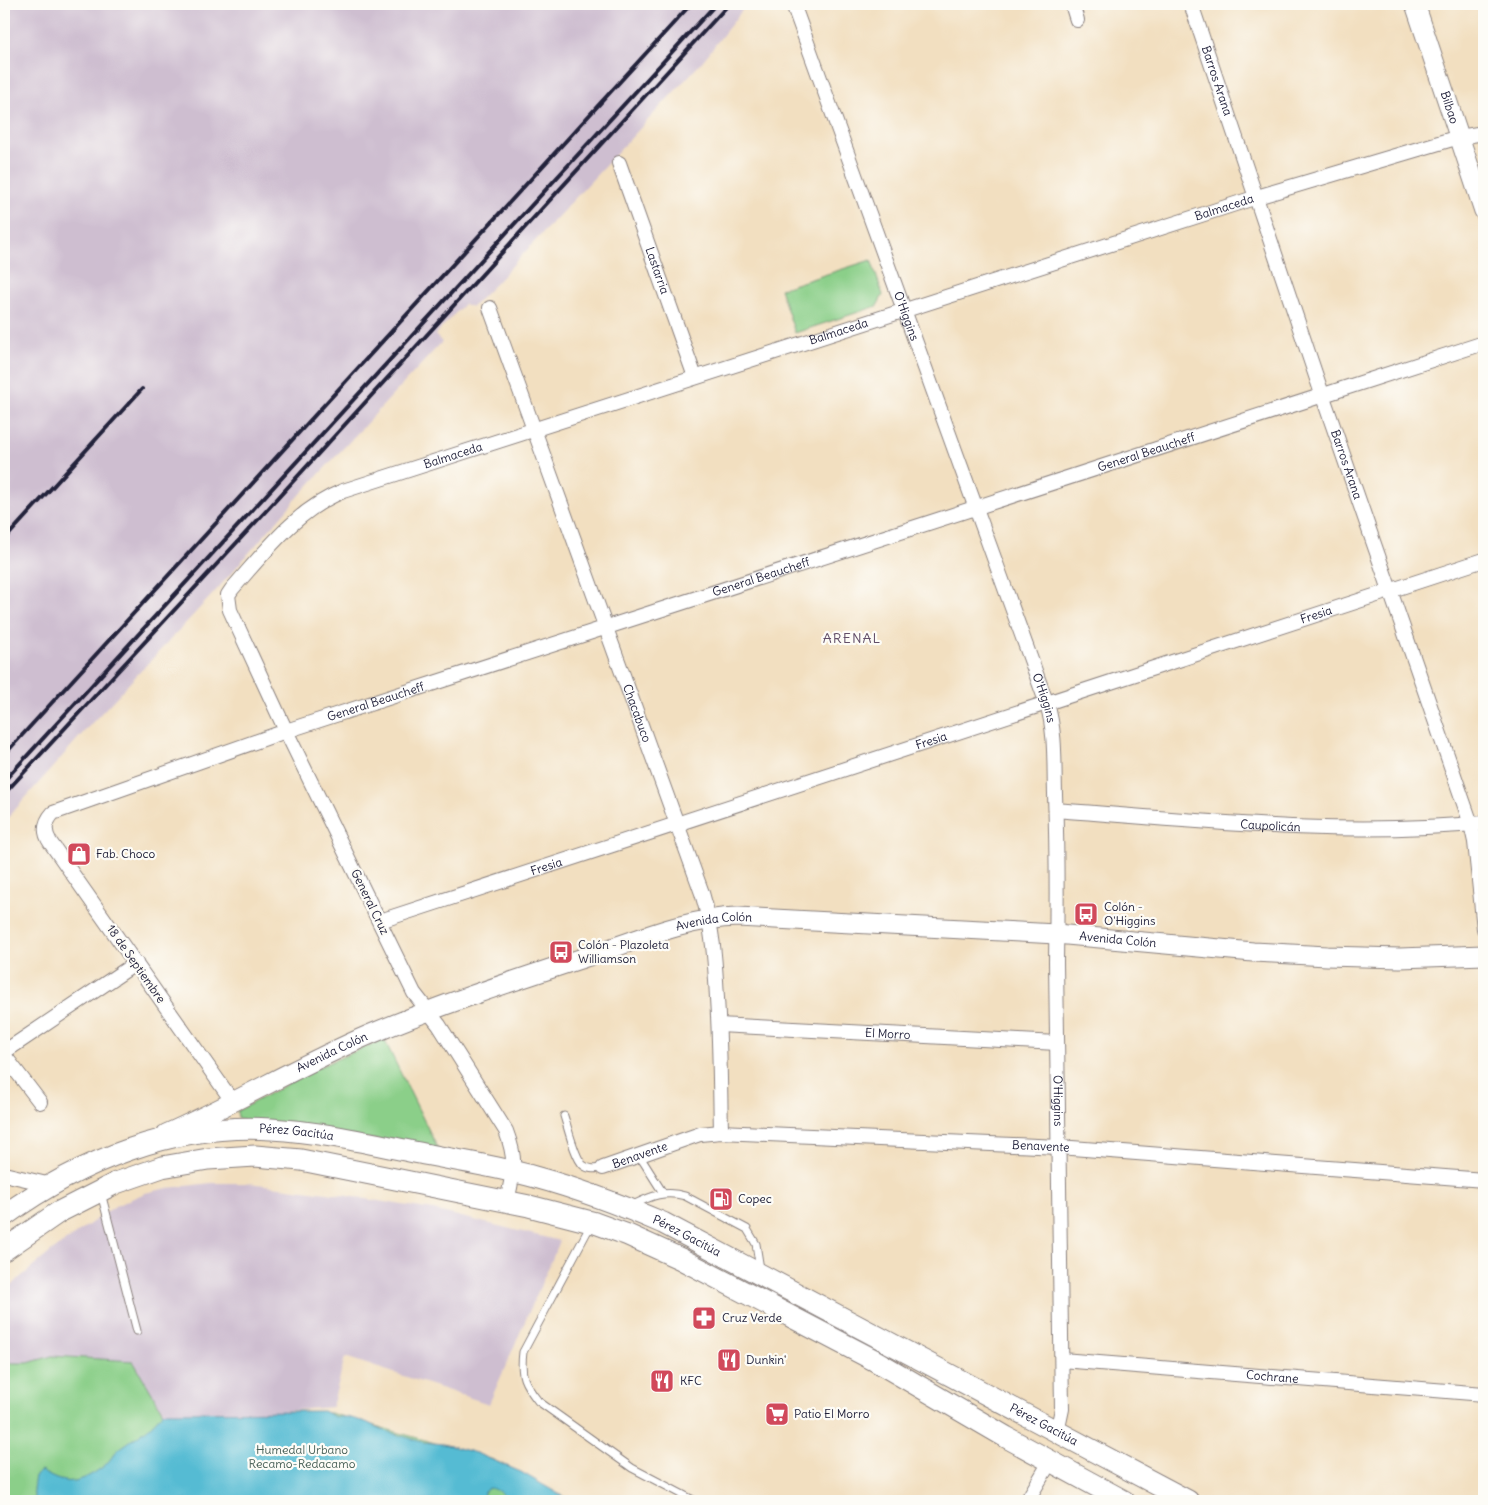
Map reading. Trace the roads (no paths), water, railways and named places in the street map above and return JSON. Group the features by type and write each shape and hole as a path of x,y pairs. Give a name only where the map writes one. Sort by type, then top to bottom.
{"main road":[{"name":"Bilbao","path":"1415,4 1484,211"},
{"name":"Avenida Colón","path":"4,1216 51,1185 88,1166 195,1121 344,1046 428,1011 673,928 710,919 738,917 1056,934 1253,952 1327,956 1400,958 1484,955"},
{"name":"Pérez Gacitúa","path":"135,1147 211,1130 270,1128 337,1137 514,1172 569,1187 622,1209 663,1223 1188,1501"},
{"name":"Pérez Gacitúa","path":"100,1190 138,1174 185,1162 224,1157 255,1156 301,1160 599,1221 681,1259 874,1360 1050,1462 1124,1501"},
{"path":"4,1250 54,1216 100,1190"}],"street":[{"name":"O'Higgins","path":"793,4 976,506 1053,725 1056,810 1057,1042 1062,1360 1062,1409 1059,1423 1054,1431"},
{"path":"1072,4 1077,20"},
{"name":"Barros Arana","path":"1191,4 1322,394 1392,591 1478,823 1475,842 1484,929"},
{"name":"Balmaceda","path":"228,595 286,529 297,519 333,496 534,429 1257,197 1459,136 1484,133"},
{"name":"Lastarria","path":"619,163 695,377"},
{"name":"Chacabuco","path":"490,308 678,824 710,919 714,940 719,1025 721,1132"},
{"name":"General Beaucheff","path":"46,824 48,818 59,810 286,730 1484,343"},
{"name":"Fresia","path":"380,922 1484,560"},
{"name":"General Cruz","path":"228,595 230,610 286,730 414,993 443,1031 506,1131 512,1150 514,1172 507,1201"},
{"name":"Caupolicán","path":"1056,810 1306,828 1387,828 1478,823"},
{"name":"18 de Septiembre","path":"46,824 46,836 50,842 234,1102"},
{"path":"40,1102 4,1053 136,963"},
{"name":"El Morro","path":"719,1025 1057,1042"},
{"name":"Benavente","path":"603,1168 700,1134 721,1132 1059,1148 1484,1180"},
{"path":"8,1176 51,1185"},
{"path":"8,1176 21,1188 23,1203"},
{"name":"Cochrane","path":"1062,1360 1484,1394"},
{"path":"1027,1501 1050,1462"}],"lane":[{"path":"564,1116 579,1160 583,1165 590,1168 603,1168"},
{"path":"639,1155 663,1193"},
{"path":"100,1190 137,1331"},
{"path":"622,1209 663,1193 685,1196 747,1229 756,1244 761,1275"},
{"path":"599,1221 587,1232 523,1352 521,1368 527,1387 538,1401 632,1468 695,1501"}],"water":[{"name":"Humedal Urbano Recamo-Redacamo","path":"323,1411 335,1417 347,1417 366,1422 385,1431 422,1442 443,1444 476,1453 521,1472 571,1501 508,1501 500,1492 489,1488 484,1492 483,1501 35,1501 33,1489 35,1476 41,1471 62,1481 74,1481 87,1477 104,1466 117,1450 148,1428 163,1412"}],"railway":[{"path":"4,755 691,4"},
{"path":"4,781 716,4"},
{"path":"4,794 266,511 729,4"},
{"path":"4,540 142,389"}],"place":[{"name":"Fab. Choco","path":"79,854"},
{"name":"Colón - O'Higgins","path":"1086,914"},
{"name":"Colón - Plazoleta Williamson","path":"561,952"},
{"name":"Copec","path":"721,1199"},
{"name":"Cruz Verde","path":"704,1318"},
{"name":"Dunkin'","path":"729,1360"},
{"name":"KFC","path":"662,1381"},
{"name":"Patio El Morro","path":"777,1414"}],"district":[{"name":"ARENAL","path":"852,638"}]}
